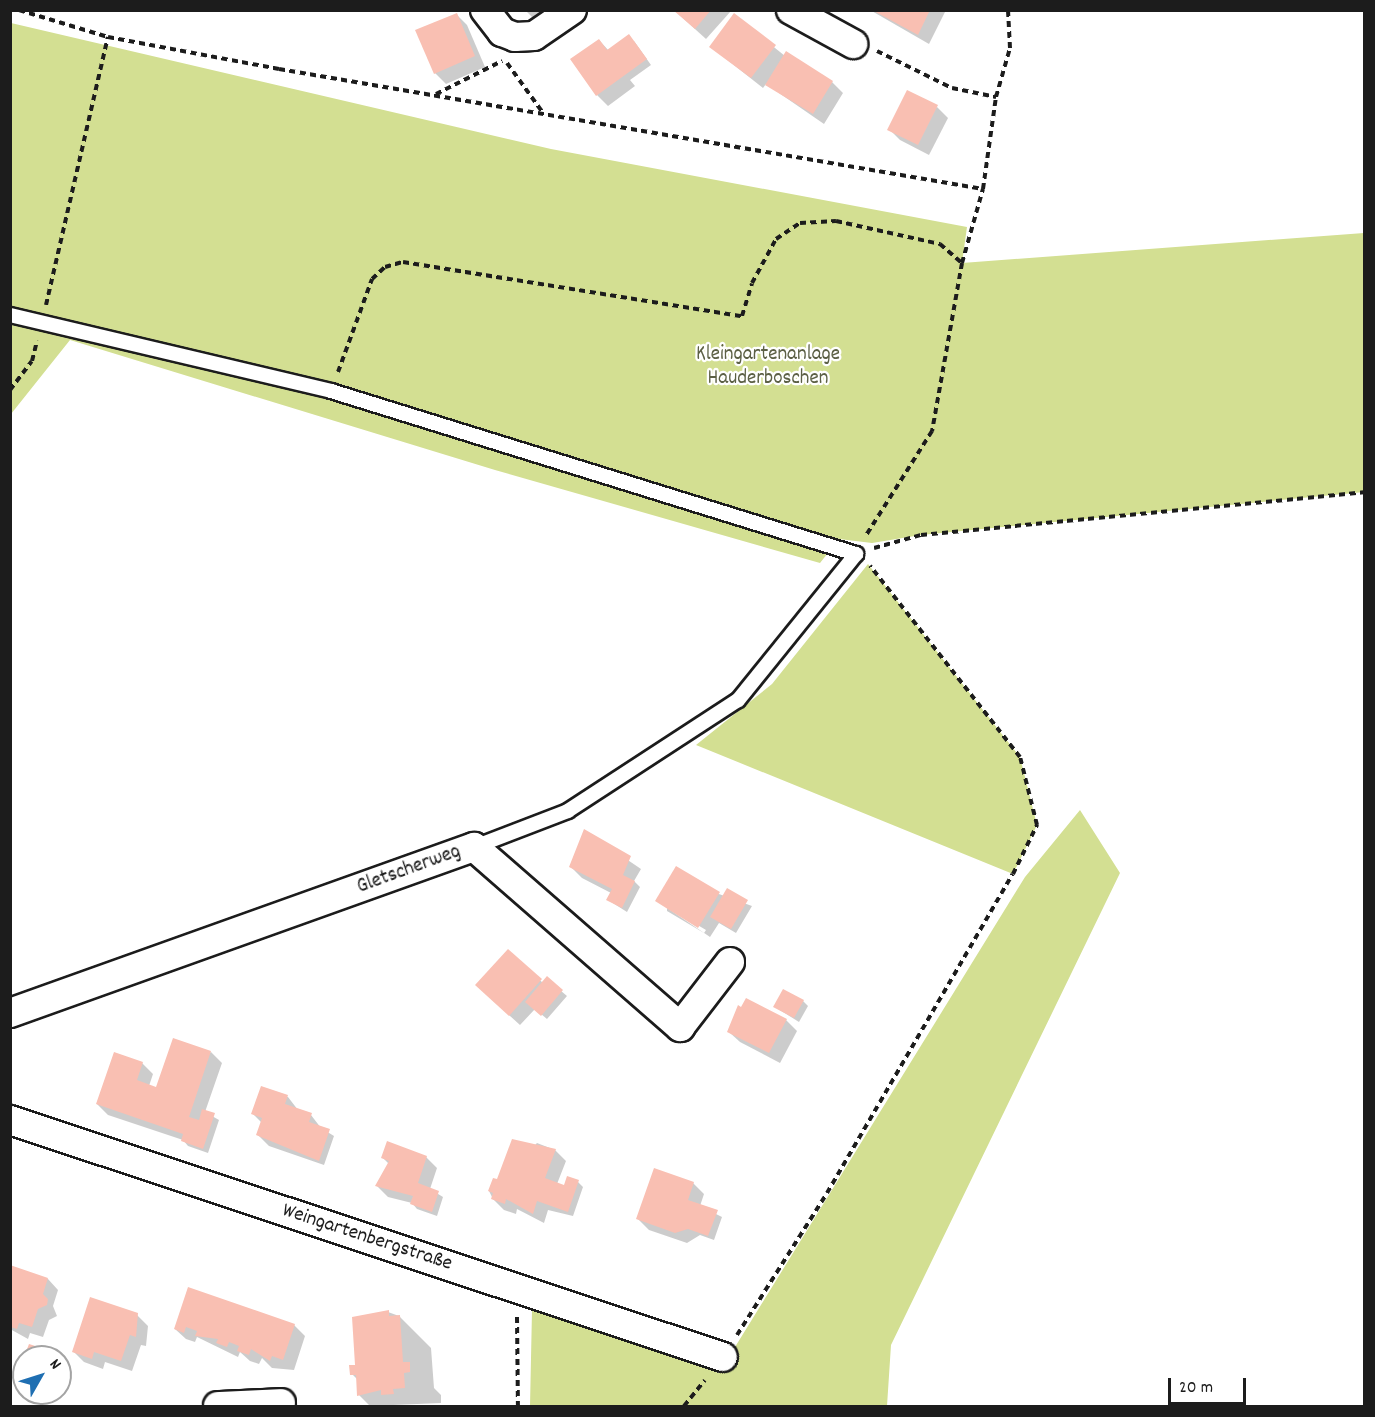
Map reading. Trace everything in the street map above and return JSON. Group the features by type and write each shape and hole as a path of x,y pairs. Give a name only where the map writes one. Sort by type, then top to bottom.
{"street":[{"path":"485,10 502,32 515,37 534,36 572,10"},
{"path":"791,10 853,44"},
{"name":"Gletscherweg","path":"10,1013 474,847 680,1027 730,962"},
{"name":"Weingartenbergstraße","path":"10,1120 723,1357"},
{"path":"218,1407 281,1403"}],"lane":[{"path":"10,315 41,325 331,390 856,554 738,700 568,811 474,847"}],"path":[{"path":"856,554 932,432 962,263 983,189 996,97 1010,48 1008,10"},
{"path":"19,11 108,37 983,189"},
{"path":"10,390 32,361 108,37"},
{"path":"853,44 873,49 952,88 996,97"},
{"path":"436,94 504,60 543,113"},
{"path":"331,390 372,279 385,267 403,262 742,316 752,283 776,239 800,223 836,221 940,244 962,263"},
{"path":"856,554 921,535 1365,492"},
{"path":"723,1357 826,1193 1013,874 1037,825 1020,757 957,674 856,554"},
{"path":"517,1288 518,1407"}],"green space":[{"name":"Kleingartenanlage Hauderboschen","path":"11,23 551,149 967,227 962,263 1364,233 1364,492 921,535 872,543 839,539 820,563 495,470 70,340 11,414"},
{"path":"868,564 1020,757 1037,825 1013,874 696,745 772,684"},
{"path":"1080,810 1120,873 891,1345 887,1406 530,1406 532,1310 719,1373 1025,877"}],"building":[{"path":"673,10 711,10 695,29"},
{"path":"872,10 930,10 918,35"},
{"path":"457,13 475,56 434,74 415,30"},
{"path":"734,13 776,45 751,78 709,47"},
{"path":"629,34 647,59 596,96 570,59 599,39 607,50"},
{"path":"786,51 833,81 813,114 765,85"},
{"path":"907,90 938,105 918,145 887,130"},
{"path":"584,829 631,856 623,875 635,881 622,908 606,900 612,889 569,867"},
{"path":"676,866 720,892 698,928 655,901"},
{"path":"727,888 748,900 731,929 710,917"},
{"path":"508,949 542,979 509,1016 475,985"},
{"path":"547,976 563,990 541,1016 525,1002"},
{"path":"783,989 804,1000 794,1018 773,1007"},
{"path":"746,998 787,1019 769,1053 727,1032 738,1005 741,1007"},
{"path":"173,1038 211,1051 189,1117 199,1120 202,1109 215,1113 203,1149 181,1141 183,1134 96,1104 114,1052 143,1062 137,1080 156,1087"},
{"path":"261,1086 288,1095 285,1104 312,1113 309,1122 330,1129 319,1161 256,1135 262,1118 251,1114"},
{"path":"512,1139 556,1149 545,1178 564,1185 567,1176 579,1180 568,1212 537,1201 533,1214 506,1199 505,1204 491,1199 493,1193 488,1191 493,1178 497,1179"},
{"path":"387,1141 427,1156 418,1183 439,1191 432,1212 410,1204 413,1196 375,1186 389,1161 381,1158"},
{"path":"654,1168 694,1182 688,1200 718,1210 708,1236 688,1229 675,1233 636,1219"},
{"path":"10,1265 48,1278 43,1294 48,1299 47,1305 38,1309 32,1327 19,1323 17,1329 10,1327"},
{"path":"188,1287 295,1324 283,1360 272,1356 270,1361 251,1349 249,1355 237,1351 239,1346 229,1342 227,1347 216,1343 218,1339 195,1336 197,1331 186,1327 184,1333 174,1329"},
{"path":"90,1297 138,1313 136,1337 130,1335 121,1361 94,1352 92,1359 72,1352"},
{"path":"389,1310 389,1316 400,1315 403,1362 410,1362 410,1372 404,1373 405,1388 393,1389 394,1394 381,1395 381,1390 357,1396 356,1375 350,1375 349,1365 355,1365 352,1317"}]}
